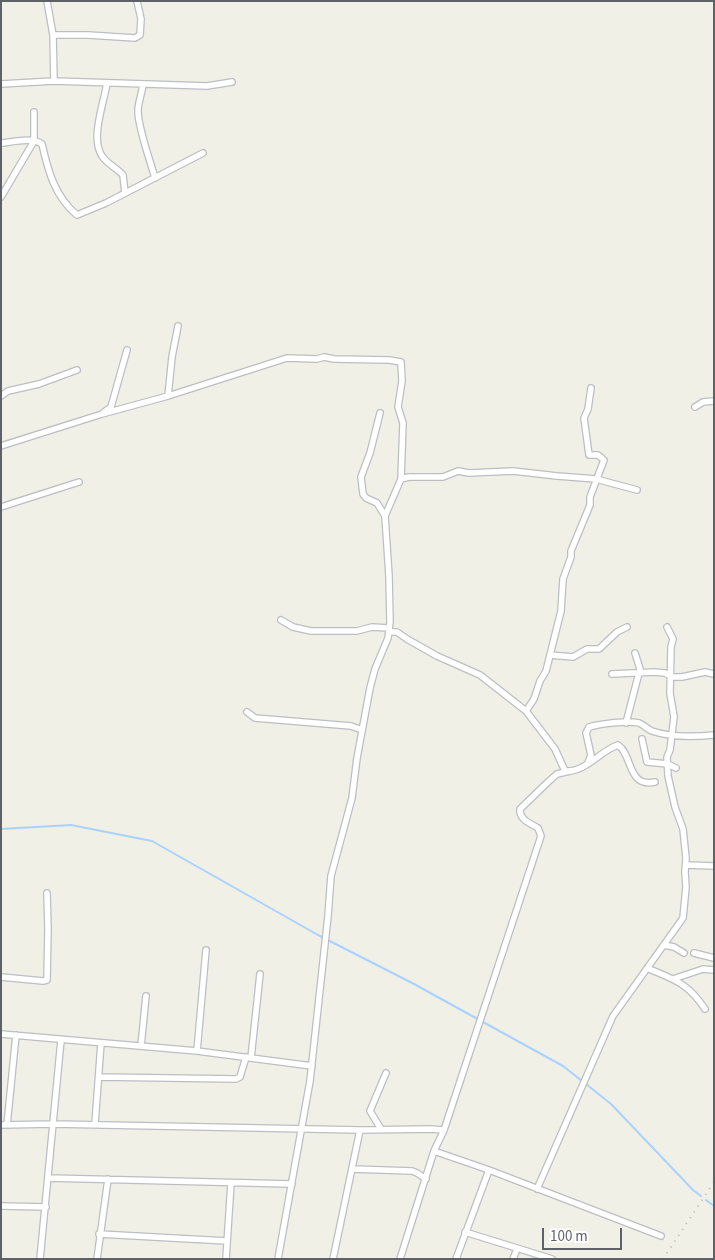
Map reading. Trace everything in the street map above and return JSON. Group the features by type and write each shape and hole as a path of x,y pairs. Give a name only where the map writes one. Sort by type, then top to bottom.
{"street":[{"path":"47,1 53,35 54,81"},
{"path":"53,35 136,38 140,36 141,26 137,1"},
{"path":"1,84 54,81 207,86 232,82"},
{"path":"107,83 103,107 100,113 97,135 98,144 103,157 123,175 125,193"},
{"path":"143,84 138,114 155,178"},
{"path":"1,198 34,141 34,112"},
{"path":"1,143 34,141 42,144 55,188 77,215 203,153"},
{"path":"168,396 172,357 178,326"},
{"path":"102,414 111,406 127,350"},
{"path":"1,446 287,358 317,359 324,357 401,362 402,381 398,408 403,423 401,479 385,516"},
{"path":"1,396 8,391 39,384 77,370"},
{"path":"526,711 534,699 540,681 546,671 561,610 563,579 604,460 598,455 589,455 587,450 584,418 588,409 591,388"},
{"path":"695,407 703,402 714,401"},
{"path":"278,1259 312,1066 331,876 352,798 371,682 388,638 389,630 388,550 385,516 377,503 366,498 362,492 361,475 370,453 380,413"},
{"path":"401,479 408,477 444,477 458,471 469,473 513,471 596,479 637,490"},
{"path":"1,507 79,482"},
{"path":"282,620 294,628 311,631 357,630 372,627 397,632 437,656 480,675 526,711 555,749 565,771 570,771"},
{"path":"550,654 573,657 587,649 599,649 617,632 627,627"},
{"path":"537,1189 612,1016 683,918 686,858 683,829 668,776 667,757 670,750 674,717 670,693 672,677 671,647 673,639 667,628"},
{"path":"626,723 640,670 635,653"},
{"path":"612,674 665,673 672,677 682,677 714,672"},
{"path":"247,712 255,718 351,726 362,730"},
{"path":"588,763 590,755 586,733 589,728 597,725 639,723 651,731 695,737 714,735"},
{"path":"642,739 647,762 668,764 676,768"},
{"path":"400,1259 434,1152 444,1130 541,836 538,828 522,818 520,810 557,774 565,774 618,745 625,752 634,776 644,782 655,782"},
{"path":"686,865 714,866"},
{"path":"1,977 47,980 47,893"},
{"path":"664,945 674,947 684,953"},
{"path":"197,1051 206,950"},
{"path":"694,953 714,958"},
{"path":"647,968 686,986 694,993 705,1009"},
{"path":"673,979 703,969 714,970"},
{"path":"100,1077 236,1080 249,1058 260,974"},
{"path":"141,1046 146,996"},
{"path":"1,1034 197,1051 312,1066"},
{"path":"16,1035 4,1125 95,1124 444,1130"},
{"path":"40,1259 61,1040"},
{"path":"95,1124 100,1077 101,1043"},
{"path":"381,1129 370,1111 386,1073"},
{"path":"333,1259 360,1130"},
{"path":"434,1152 489,1170 661,1236"},
{"path":"352,1169 412,1171 417,1172 426,1179"},
{"path":"456,1259 489,1170"},
{"path":"48,1178 292,1184"},
{"path":"97,1259 108,1179"},
{"path":"226,1259 231,1183"},
{"path":"1,1206 46,1207"},
{"path":"465,1232 552,1259"},
{"path":"100,1234 227,1241"},
{"path":"513,1259 517,1249"}],"waterway":[{"path":"1,829 71,825 152,841 318,935 414,984 563,1066 582,1081"},
{"path":"586,1084 611,1104 693,1190 701,1196"},
{"path":"706,1200 714,1206"}],"railway":[{"path":"663,1259 714,1182"}]}
